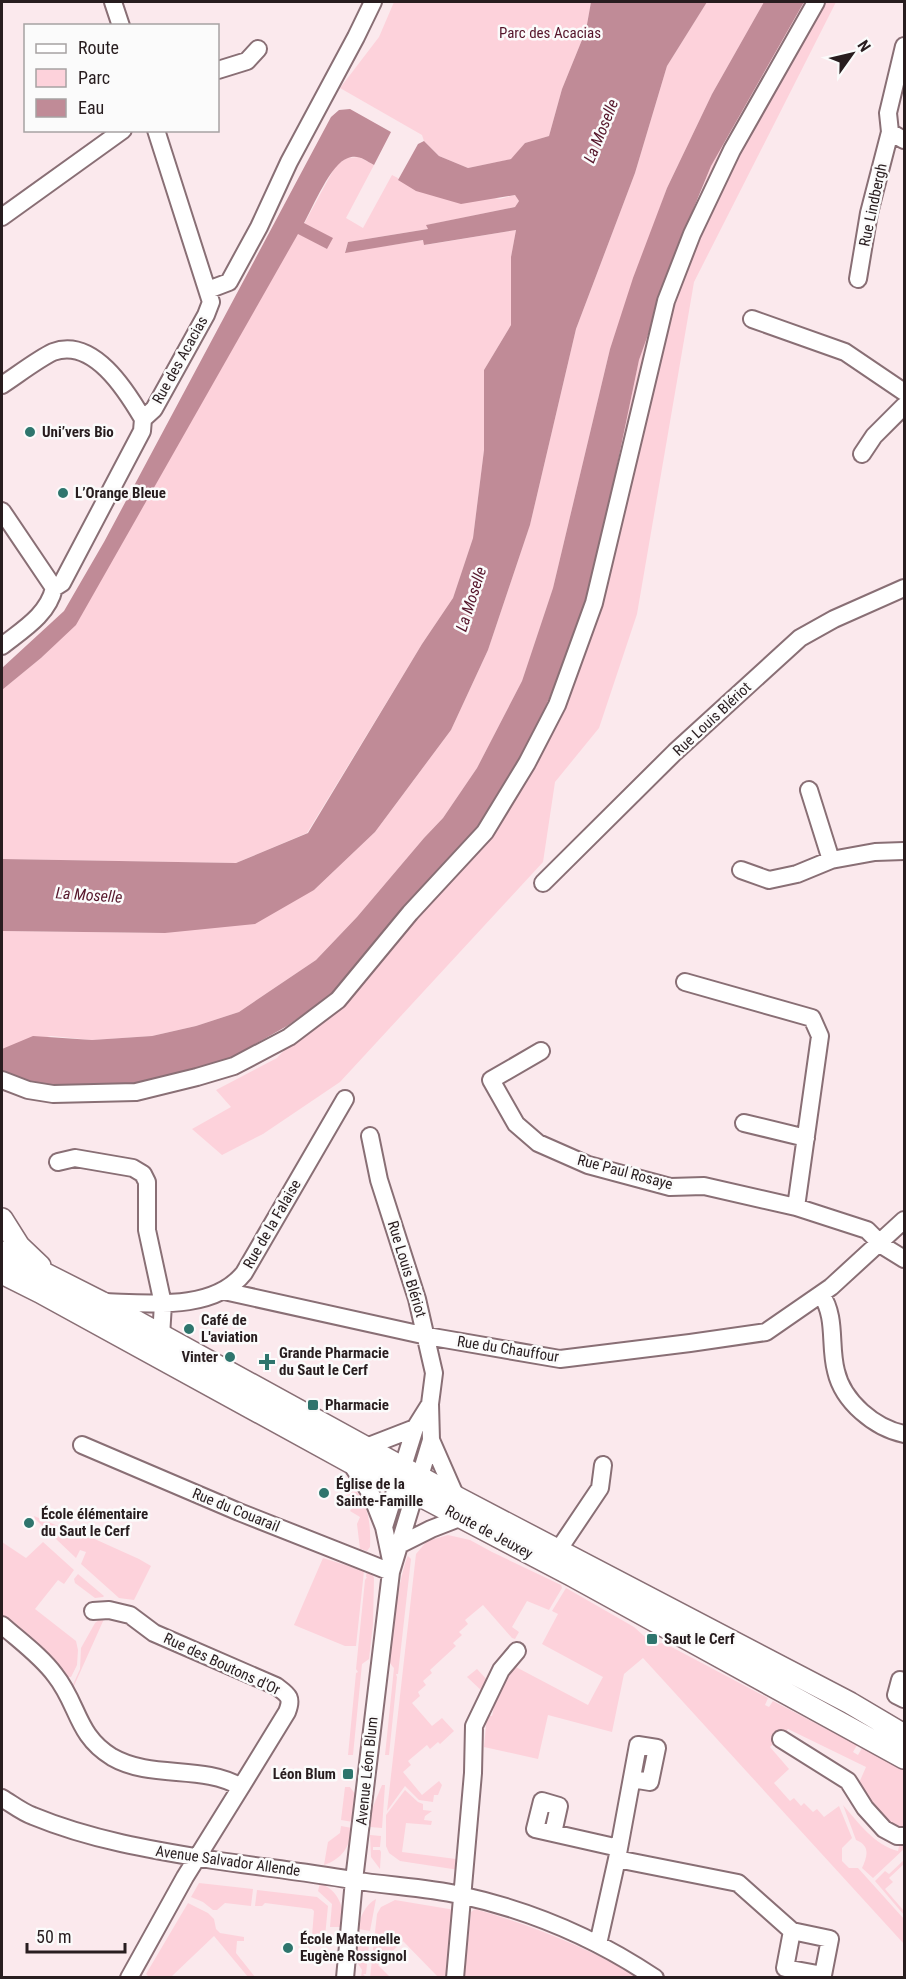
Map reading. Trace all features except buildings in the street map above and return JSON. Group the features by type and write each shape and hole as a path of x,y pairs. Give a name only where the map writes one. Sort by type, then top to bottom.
{"main road":[{"path":"2,1220 46,1284"},
{"path":"9,1261 46,1284"},
{"name":"Route de Jeuxey","path":"46,1284 101,1302 366,1446 408,1480 462,1517 904,1758"},
{"name":"Route de Jeuxey","path":"46,1284 350,1462 456,1497 903,1729"}],"street":[{"path":"113,2 120,24"},
{"path":"157,132 208,290 229,282 373,2"},
{"path":"2,1080 28,1090 53,1094 136,1092 234,1066 290,1037 338,1000 410,913 485,832 527,763 557,705 594,603 666,301 692,234 732,150 816,2"},
{"name":"Rue Lindbergh","path":"858,279 869,213 897,136 888,113 904,46"},
{"path":"219,70 247,61 258,49"},
{"path":"2,217 120,132"},
{"name":"Rue des Acacias","path":"2,646 35,621 51,601 54,588 62,583 142,431 143,419 154,409 206,315 211,302 208,290"},
{"path":"752,319 845,352 904,392"},
{"path":"2,385 54,352 81,352 91,355 102,363 143,419"},
{"path":"862,454 874,436 904,406"},
{"path":"2,511 54,588"},
{"name":"Rue Louis Blériot","path":"543,883 675,752 800,638 834,619 904,588"},
{"path":"809,790 831,860"},
{"path":"741,870 769,880 797,874 831,860 875,852 904,851"},
{"path":"685,982 812,1018 820,1035 796,1207"},
{"name":"Rue Paul Rosaye","path":"541,1051 491,1080 516,1124 538,1143 588,1165 670,1187 705,1186 796,1207 867,1230 879,1242 904,1259"},
{"name":"Rue de la Falaise","path":"101,1302 163,1304 204,1297 224,1291 236,1283 345,1099"},
{"path":"744,1123 806,1138"},
{"name":"Rue Louis Blériot","path":"370,1136 379,1180 427,1336 434,1373 430,1404 431,1440 456,1497"},
{"path":"58,1162 75,1158 133,1168 143,1174 147,1182 147,1230 163,1304 161,1336"},
{"name":"Rue du Chauffour","path":"224,1291 427,1336 561,1359 766,1332 821,1294 904,1220"},
{"path":"821,1294 830,1313 836,1371 843,1388 864,1416 887,1429 904,1434"},
{"name":"Rue Louis Blériot","path":"408,1480 415,1428 430,1404"},
{"path":"366,1446 415,1428"},
{"name":"Rue Louis Blériot","path":"408,1480 431,1440"},
{"name":"Rue du Couarail","path":"82,1445 239,1512 391,1569"},
{"name":"Avenue Léon Blum","path":"350,1462 371,1494 384,1527 391,1569"},
{"path":"559,1549 600,1488 603,1465"},
{"name":"Avenue Léon Blum","path":"384,1527 408,1480"},
{"name":"Avenue Léon Blum","path":"345,1977 354,1880 391,1569 399,1545 408,1480"},
{"path":"399,1545 431,1528 462,1517"},
{"name":"Rue des Boutons d'Or","path":"93,1611 109,1610 130,1615 154,1633 276,1686 289,1697 291,1703 185,1877 129,1977"},
{"path":"2,1625 46,1664 56,1676 83,1730 94,1743 113,1757 138,1768 218,1778 241,1787"},
{"path":"455,1977 473,1773 474,1726 501,1670 516,1651"},
{"path":"900,1680 896,1695 904,1699"},
{"path":"781,1739 848,1781 884,1829 897,1836 904,1836"},
{"path":"598,1944 632,1779"},
{"name":"Avenue Salvador Allende","path":"2,1798 31,1816 80,1833 136,1847 462,1895 525,1913 598,1944 656,1977"},
{"path":"553,1833 618,1853 738,1883 792,1931"}],"green space":[{"name":"Parc des Acacias","path":"394,2 591,2 586,30 562,89 549,136 525,143 512,159 468,168 439,156 424,141 422,135 340,88 379,37"},
{"path":"707,2 764,2 712,94 667,188 610,349 553,588 522,681 477,768 443,818 357,917 316,960 239,1012 196,1026 152,1036 92,1040 51,1036 2,1049 2,931 165,933 314,890 375,832 451,730 488,650 530,525 576,329 635,173 667,66"},
{"path":"804,2 836,2 694,282 637,614 599,728 555,782 543,862 340,1082 263,1134 222,1155 192,1129 231,1107 216,1090 277,1058 300,1033 287,1026 329,995 578,624 594,576 639,360 665,284 711,166"},
{"path":"359,157 374,165 346,218 363,228 392,175 399,180 500,199 515,195 519,201 515,207 427,225 428,229 348,242 345,252 424,240 425,245 516,230 511,257 511,325 484,370 484,450 473,538 453,598 422,644 307,833 236,863 2,859 2,690 41,658 76,624 298,233 327,249 332,238 304,224 336,165 347,158"},
{"path":"352,1487 362,1499 368,1514 370,1547 367,1551 360,1549 357,1524 360,1517 350,1511 355,1504 345,1497"},
{"path":"34,1516 82,1536 88,1536 151,1566 134,1600 119,1598 81,1564 86,1552 80,1550 76,1558"},
{"path":"448,1535 470,1540 561,1585 562,1588 549,1610 527,1601 512,1627 519,1632 515,1639 483,1605 465,1620 468,1624 459,1632 462,1635 453,1643 456,1646 430,1670 432,1673 423,1681 426,1685 418,1692 420,1696 412,1703 432,1726 442,1718 454,1731 440,1744 438,1742 430,1749 427,1745 408,1761 411,1765 403,1772 422,1795 439,1781 442,1785 438,1795 434,1795 433,1802 419,1800 405,1786 387,1811 416,1554 427,1541"},
{"path":"2,1542 26,1558 43,1542 74,1570 64,1584 58,1580 35,1609 76,1641 77,1665 71,1677 64,1678 2,1619"},
{"path":"408,1556 411,1559 398,1674 396,1674 389,1755 385,1755 394,1668 388,1660 389,1641"},
{"path":"323,1558 364,1571 356,1646 345,1646 294,1625"},
{"path":"367,1569 371,1571 374,1578 373,1624 369,1659 362,1664 353,1755 348,1755 356,1673 358,1672 356,1669"},
{"path":"78,1574 104,1596 95,1598 75,1583 74,1579"},
{"path":"566,1588 634,1627 653,1644 664,1643 768,1698 765,1705 769,1707 773,1701 857,1745 853,1752 858,1755 862,1748 904,1769 904,1830 892,1826 866,1798 868,1795 864,1790 861,1792 859,1783 866,1767 788,1729 770,1747 789,1769 774,1783 790,1801 794,1798 801,1806 804,1803 813,1812 817,1809 824,1817 839,1806 852,1838 842,1848 842,1861 849,1868 858,1868 904,1919 904,1944 643,1658 624,1674 612,1732 548,1715 538,1759 484,1747 487,1715 492,1716 494,1707 490,1706 514,1666 588,1705 603,1677 542,1644 558,1614 552,1611"},
{"path":"104,1619 73,1688 80,1669 81,1648 95,1623"},
{"path":"477,1669 489,1682 483,1692 467,1677"},
{"path":"382,1785 385,1785 382,1828 370,1827 372,1809"},
{"path":"345,1787 350,1787 355,1794 353,1822 341,1820"},
{"path":"405,1790 423,1804 423,1810 432,1811 425,1816 424,1820 432,1821 431,1825 406,1823 402,1852 456,1859 458,1850 459,1870 400,1861 389,1853 386,1846 386,1815"},
{"path":"843,1805 874,1839 882,1844 898,1851 900,1841 904,1842 904,1849 873,1878 862,1868 866,1849 861,1842 856,1840"},
{"path":"341,1826 352,1828 347,1846 340,1856 324,1865 328,1842 340,1833"},
{"path":"370,1835 381,1836 380,1847 373,1847 373,1850 381,1852 380,1869 371,1857"},
{"path":"904,1860 904,1864 889,1878 893,1882 885,1889 904,1911 904,1915 875,1881 885,1871 889,1874"},
{"path":"199,1883 253,1889 251,1906 225,1903 217,1910 213,1910 203,1902 191,1897"},
{"path":"320,1883 332,1891 339,1901 343,1913 343,1927 330,1927 332,1904 318,1891"},
{"path":"257,1890 317,1897 328,1906 324,1947 320,1945 321,1937 312,1936 314,1911 312,1909 265,1903 262,1906 255,1906"},
{"path":"376,1899 370,1931 358,1929 364,1912"},
{"path":"395,1900 455,1910 448,1977 438,1977 403,1941 378,1965 390,1977 370,1978 377,1914 381,1907"},
{"path":"188,1903 208,1913 214,1919 216,1929 220,1933 244,1937 244,1941 237,1941 236,1953 255,1977 248,1977 214,1936 171,1977 149,1977 146,1974"},
{"path":"475,1909 559,1938 638,1977 464,1977 471,1912"},
{"path":"357,1935 370,1935 366,1974 363,1974 366,1977 361,1977 362,1970 355,1959"}],"water":[{"name":"La Moselle","path":"591,2 707,2 667,66 635,173 576,329 530,525 488,650 451,730 375,832 314,890 255,924 165,933 2,931 2,859 236,863 308,833 422,644 453,598 473,538 484,450 484,370 511,325 511,257 516,230 424,245 423,240 345,253 348,242 428,229 426,225 515,207 519,201 515,195 461,204 416,191 398,180 418,144 424,141 439,156 468,168 511,159 525,143 549,136 562,89 586,30"},
{"path":"764,2 804,2 711,166 688,222 639,360 594,576 578,624 527,750 482,824 333,993 287,1026 229,1059 168,1080 107,1088 58,1089 2,1075 2,1049 33,1036 92,1040 152,1036 196,1026 239,1012 316,960 357,917 443,818 477,768 522,681 553,588 610,349 633,278 667,188 712,94"},
{"path":"350,109 391,132 374,165 358,157 348,158 335,168 323,186 304,223 333,238 327,249 298,234 76,625 2,690 2,668 64,611 104,542 331,117 339,110"}],"place":[{"name":"Uni’vers Bio","path":"30,432"},
{"name":"L’Orange Bleue","path":"63,493"},
{"name":"Café de L'aviation","path":"189,1329"},
{"name":"Vinter","path":"230,1357"},
{"name":"Grande Pharmacie du Saut le Cerf","path":"267,1362"},
{"name":"Pharmacie","path":"313,1405"},
{"name":"Église de la Sainte-Famille","path":"324,1493"},
{"name":"École élémentaire du Saut le Cerf","path":"29,1523"},
{"name":"Saut le Cerf","path":"652,1639"},
{"name":"Léon Blum","path":"348,1774"},
{"name":"École Maternelle Eugène Rossignol","path":"288,1948"}]}
